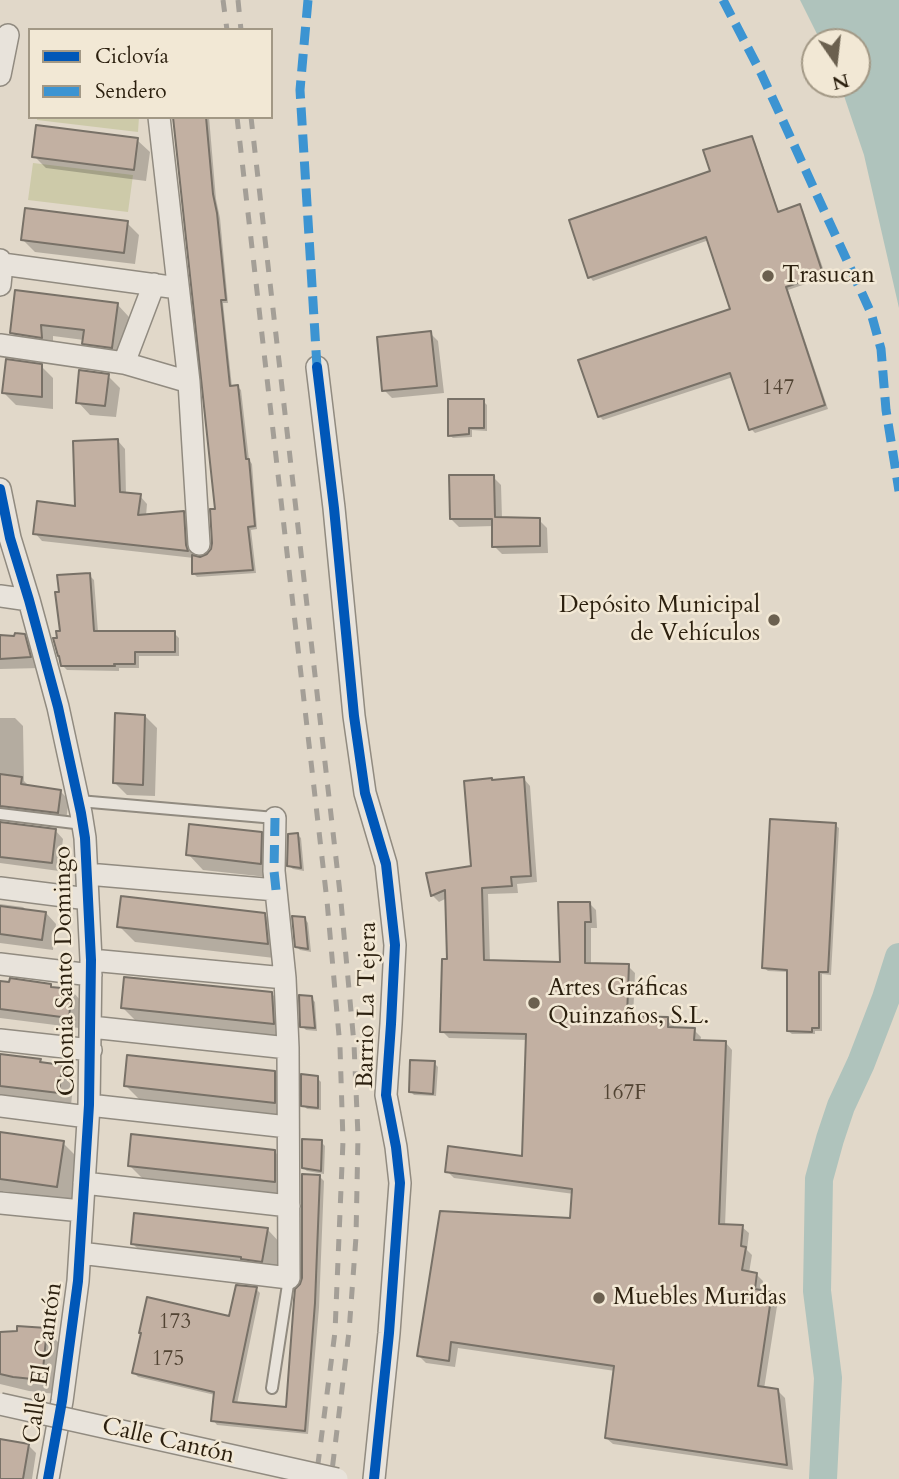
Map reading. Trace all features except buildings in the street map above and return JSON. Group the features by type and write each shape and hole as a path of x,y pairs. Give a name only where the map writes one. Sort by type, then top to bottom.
{"street":[{"path":"0,75 8,35"},
{"path":"159,119 189,382 199,544"},
{"path":"1,269 178,288"},
{"path":"124,363 154,284"},
{"path":"0,345 124,363 189,382"},
{"name":"Barrio La Tejera","path":"317,367 354,716 365,793 386,864 395,945 386,1095 400,1183 389,1333 373,1479"},
{"name":"Colonia Santo Domingo","path":"0,489 10,538 58,707 83,824 91,967 91,1050 80,1253"},
{"path":"0,596 29,600"},
{"path":"80,1253 289,1278 288,1048 285,978 274,871 275,818"},
{"name":"Colonia Santo Domingo","path":"87,874 276,890"},
{"name":"Colonia Santo Domingo","path":"0,888 88,900"},
{"name":"Colonia Santo Domingo","path":"0,964 285,978"},
{"name":"Colonia Santo Domingo","path":"91,1027 288,1048"},
{"name":"Colonia Santo Domingo","path":"0,1040 91,1050"},
{"name":"Colonia Santo Domingo","path":"0,1106 288,1127"},
{"path":"84,1183 289,1206"},
{"path":"0,1203 82,1211"},
{"name":"Calle El Cantón","path":"48,1479 62,1401 80,1253"},
{"name":"Calle Cantón","path":"0,1404 337,1479"}],"lane":[{"path":"79,801 275,818"},
{"name":"Colonia Santo Domingo","path":"0,814 83,824"},
{"path":"272,1388 289,1278"}],"shaded area":[{"path":"37,119 139,119 138,132"},
{"path":"33,163 133,175 128,212 28,200"}],"water":[{"path":"800,0 899,0 899,308 864,155 845,98 871,98 871,28 814,28"}],"waterway":[{"path":"823,1479 828,1378 817,1291 819,1179 841,1106 861,1063 899,957"}],"railway":[{"path":"223,0 227,28"},
{"path":"238,0 241,28"},
{"path":"237,119 327,901 340,1047 343,1141 335,1332 316,1479"},
{"path":"251,119 341,902 354,1044 358,1136 356,1237 349,1332 331,1479"}],"marked path":[{"path":"308,0 300,90 317,367"},
{"path":"723,0 761,73 871,313 881,349 886,410 899,491"},
{"path":"275,818 276,890"}],"cycle path":[{"path":"317,367 354,716 365,793 386,864 395,945 386,1095 400,1183 389,1333 374,1479"},
{"path":"0,489 10,538 58,707 81,813 85,838 91,960 89,1105 78,1281 62,1401 48,1479"}],"place":[{"name":"Trasucan","path":"768,276"},
{"name":"Depósito Municipal de Vehículos","path":"774,620"},
{"name":"Artes Gráficas Quinzaños, S.L.","path":"534,1003"},
{"name":"Muebles Muridas","path":"599,1298"}]}
